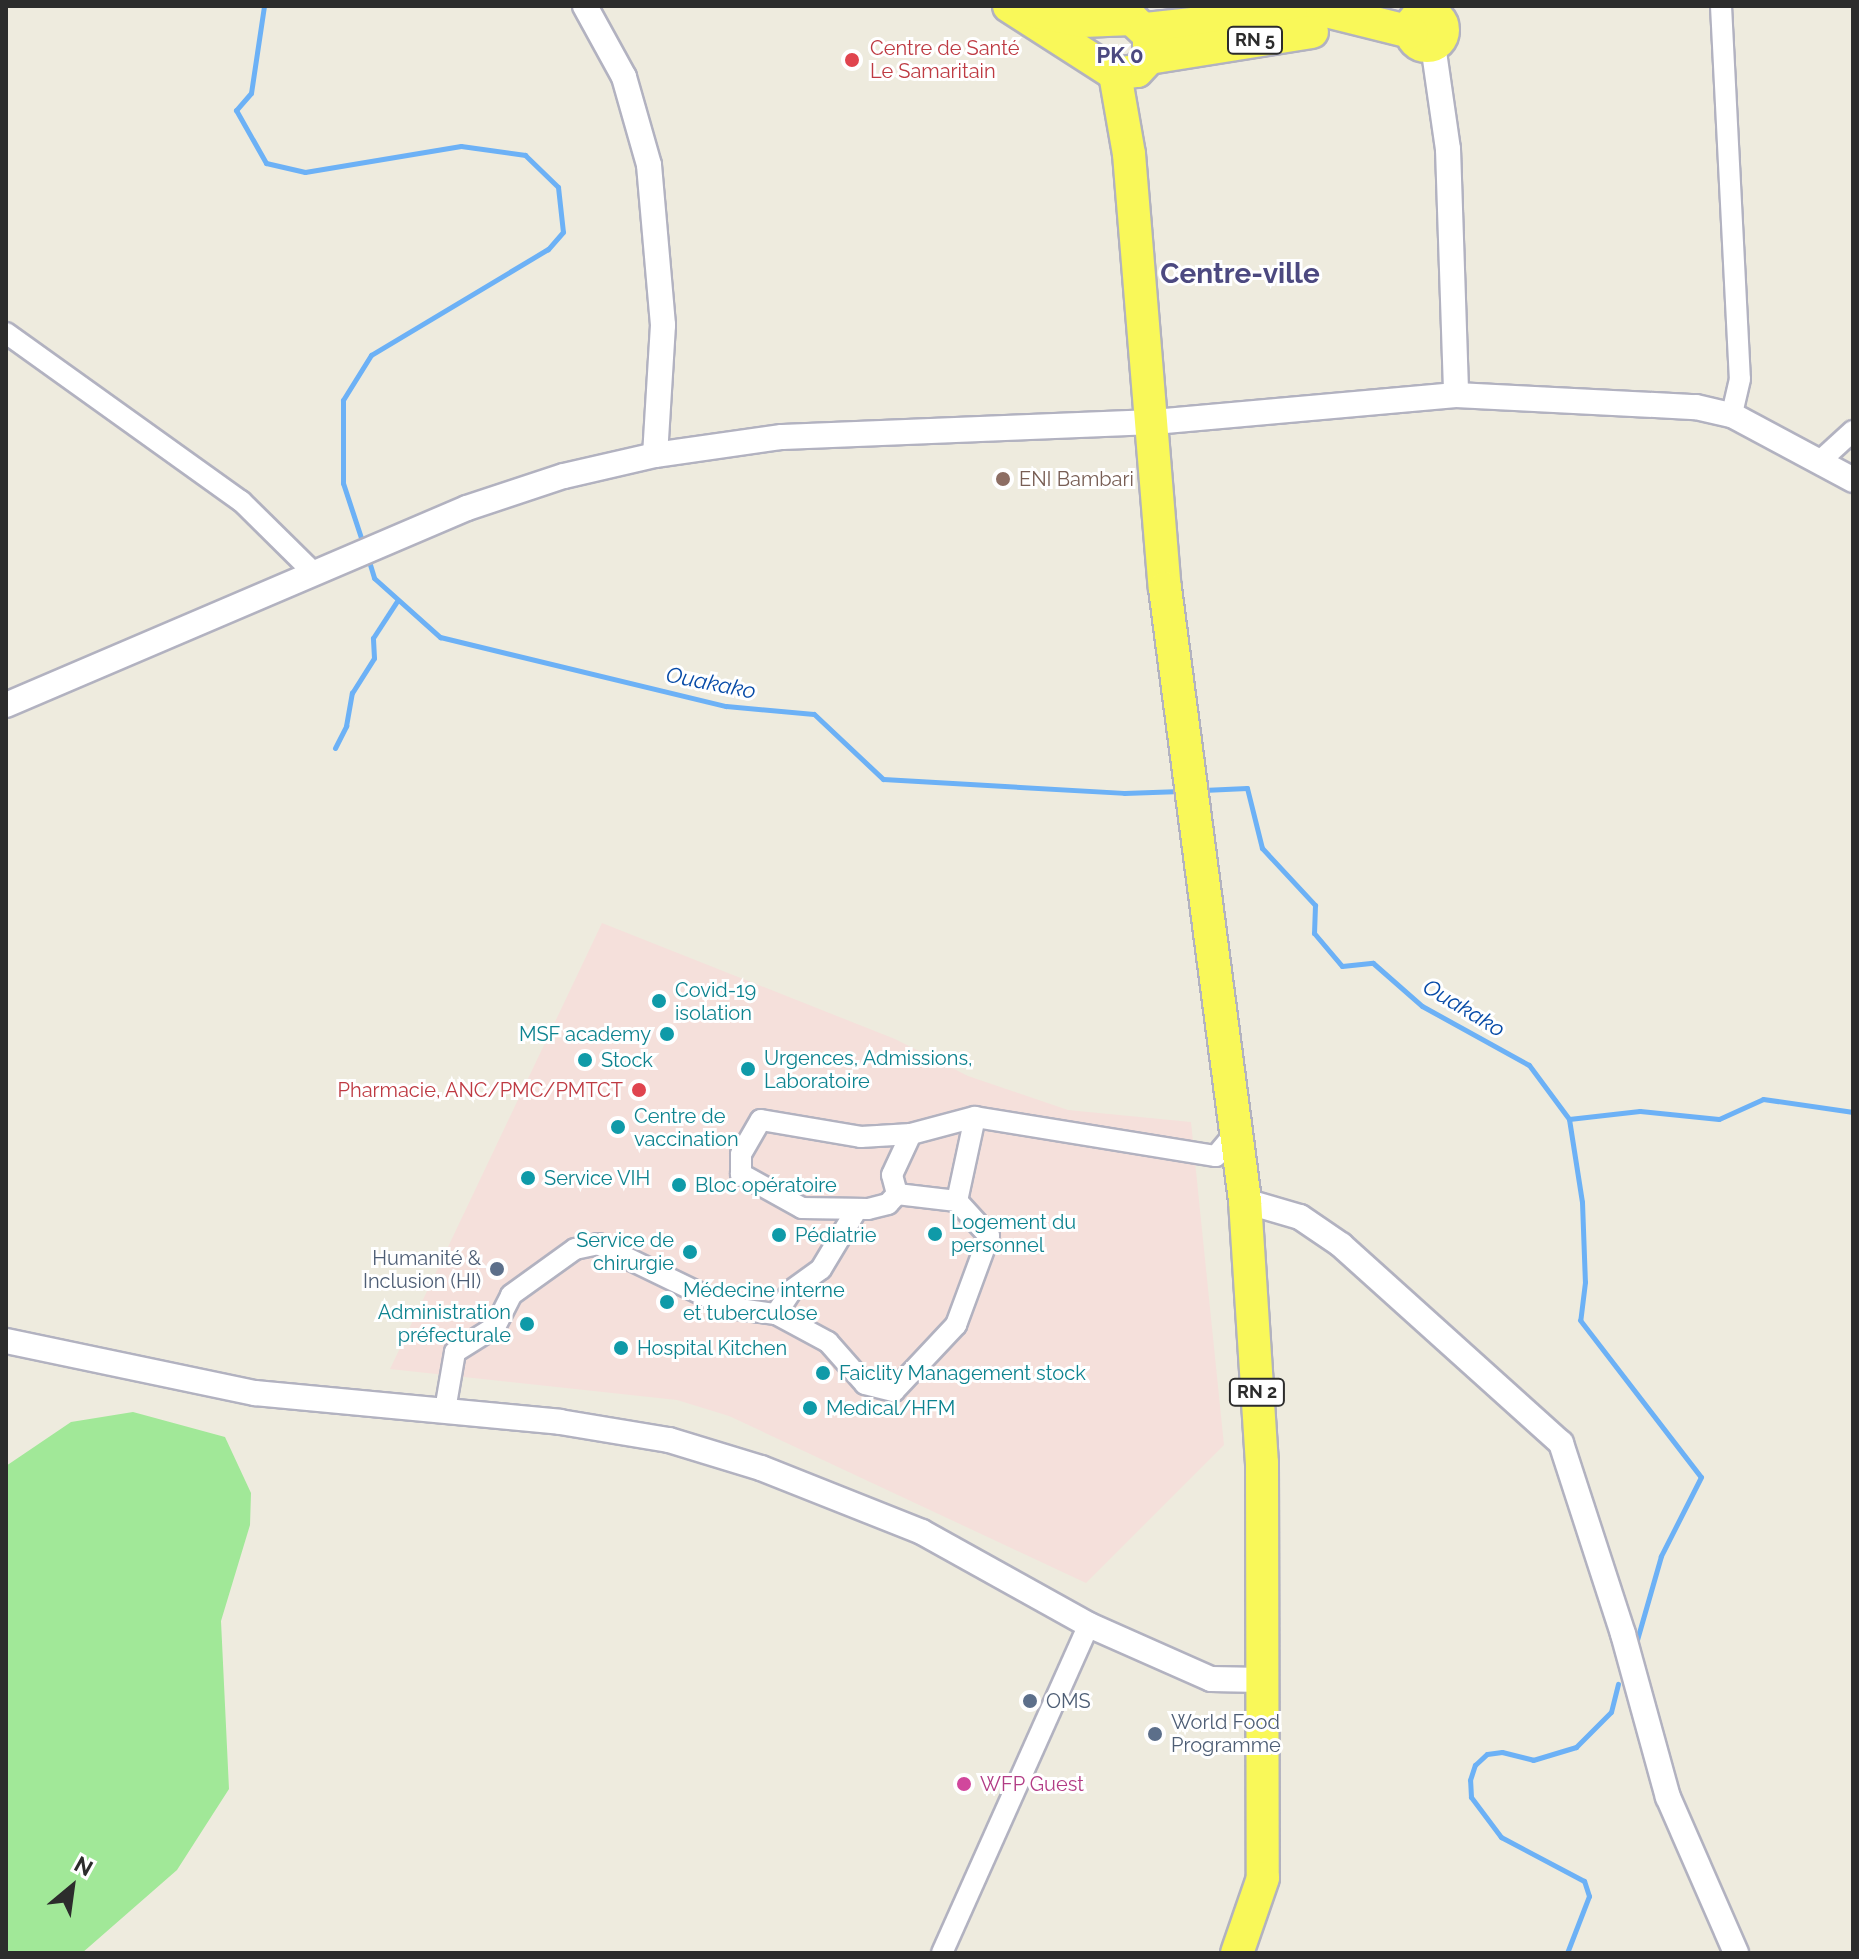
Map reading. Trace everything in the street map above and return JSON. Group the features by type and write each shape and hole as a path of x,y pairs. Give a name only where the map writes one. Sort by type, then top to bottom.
{"main road":[{"path":"1010,7 1125,36"},
{"path":"1010,7 1125,36"},
{"name":"RN 5","path":"1125,36 1268,26 1322,15 1361,23 1436,26"},
{"name":"RN 2","path":"1125,36 1129,154 1154,422 1165,588 1194,830 1245,1201 1262,1463 1263,1878 1237,1953"}],"street":[{"path":"585,6 624,77 649,165 663,325 655,455"},
{"path":"1721,6 1740,379 1732,415"},
{"path":"1436,26 1448,149 1456,395"},
{"path":"6,333 241,501 314,573"},
{"path":"6,705 467,508 550,481 655,455 782,437 1154,422 1456,395 1696,407 1732,415 1853,480"},
{"path":"1819,462 1853,431"},
{"path":"957,1201 975,1117"},
{"path":"897,1194 888,1204 857,1209 802,1208 752,1183 741,1174 741,1154 761,1120 861,1137 911,1134 975,1117 1216,1156 1236,1132"},
{"path":"897,1194 892,1175 911,1134"},
{"path":"445,1410 455,1352 495,1327 511,1295 575,1249 598,1244 707,1297 739,1309 776,1314 828,1342 865,1384 883,1392 894,1391 956,1325 974,1285 989,1236 957,1201 897,1194"},
{"path":"1245,1201 1300,1217 1341,1245 1561,1443 1623,1634 1668,1797 1736,1953"},
{"path":"776,1314 792,1290 821,1269 857,1209"},
{"path":"6,1341 255,1393 445,1410 669,1440 761,1468 922,1532 1089,1625 1211,1679 1262,1680"},
{"path":"942,1953 1089,1625"}],"shaded area":[{"path":"602,923 895,1039 968,1076 1068,1110 1191,1122 1224,1445 1086,1583 729,1416 677,1400 390,1369"}],"green space":[{"path":"133,1412 225,1437 251,1493 250,1525 221,1621 229,1789 177,1870 82,1953 6,1953 6,1466 71,1422"}],"waterway":[{"name":"Ouakako","path":"264,6 251,93 236,110 266,163 305,172 461,146 525,155 558,187 563,232 548,249 371,355 343,400 343,483 363,544"},
{"name":"Ouakako","path":"368,558 374,578 440,637 726,706 814,714 883,779 1124,793 1181,791"},
{"path":"335,748 346,726 352,693 374,658 373,638 397,601"},
{"name":"Ouakako","path":"1203,790 1247,788 1262,848 1315,905 1314,933 1342,966 1373,963 1422,1006 1529,1065 1569,1119 1640,1111 1719,1119 1763,1099 1853,1112"},
{"path":"1569,1119 1582,1202 1585,1282 1580,1320 1701,1477 1661,1556 1636,1643"},
{"path":"1567,1953 1589,1896 1584,1881 1501,1837 1471,1797 1470,1780 1475,1765 1487,1754 1502,1752 1533,1760 1576,1747 1611,1712 1618,1684"}],"place":[{"name":"Centre de Santé Le Samaritain","path":"852,60"},
{"name":"ENI Bambari","path":"1003,479"},
{"name":"Covid-19 isolation","path":"659,1001"},
{"name":"MSF academy","path":"667,1034"},
{"name":"Stock","path":"585,1060"},
{"name":"Urgences, Admissions, Laboratoire","path":"748,1069"},
{"name":"Pharmacie, ANC/PMC/PMTCT","path":"639,1090"},
{"name":"Centre de vaccination","path":"618,1127"},
{"name":"Service VIH","path":"528,1178"},
{"name":"Bloc opératoire","path":"679,1185"},
{"name":"Logement du personnel","path":"935,1234"},
{"name":"Pédiatrie","path":"779,1235"},
{"name":"Service de chirurgie","path":"690,1252"},
{"name":"Humanité & Inclusion (HI)","path":"497,1269"},
{"name":"Médecine interne et tuberculose","path":"667,1302"},
{"name":"Administration préfecturale","path":"527,1324"},
{"name":"Hospital Kitchen","path":"621,1348"},
{"name":"Faiclity Management stock","path":"823,1373"},
{"name":"Medical/HFM","path":"810,1408"},
{"name":"OMS","path":"1030,1701"},
{"name":"World Food Programme","path":"1155,1734"},
{"name":"WFP Guest","path":"964,1784"}],"district":[{"name":"PK 0","path":"1120,56"},
{"name":"Centre-ville","path":"1240,274"}]}
